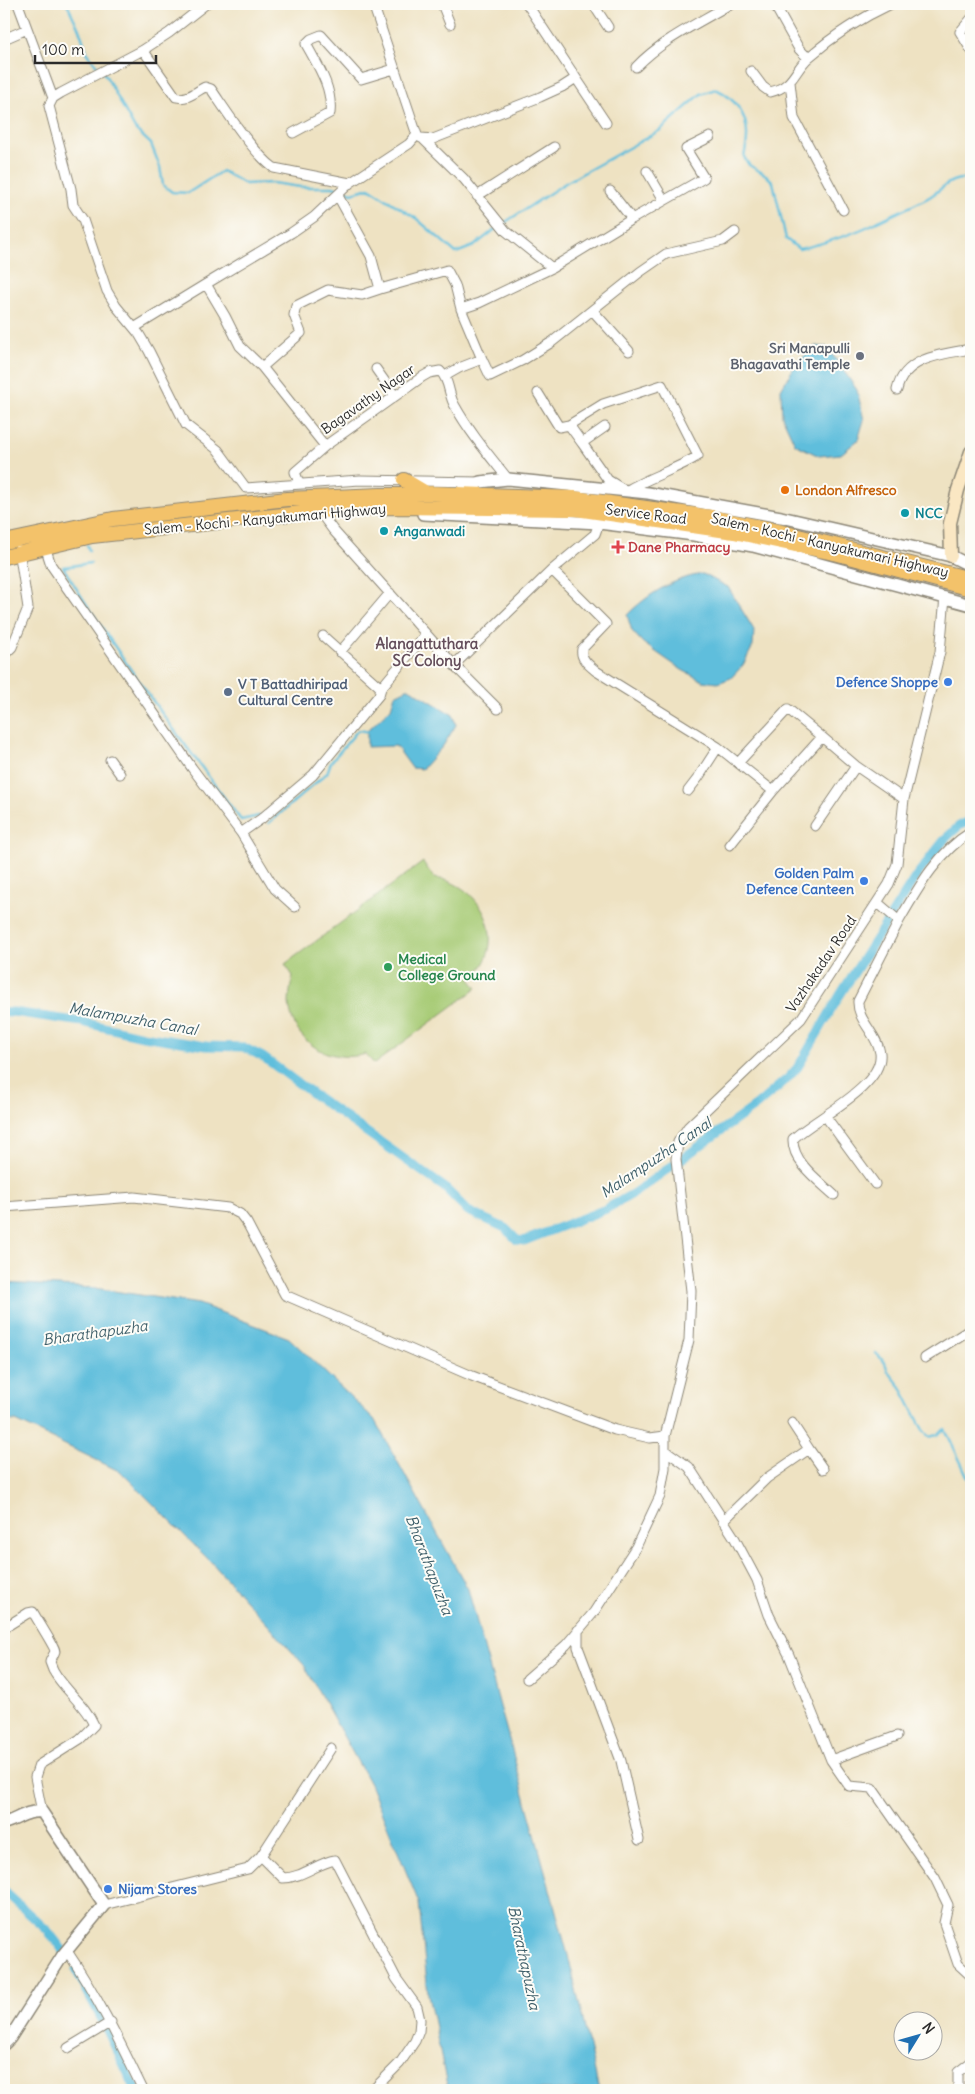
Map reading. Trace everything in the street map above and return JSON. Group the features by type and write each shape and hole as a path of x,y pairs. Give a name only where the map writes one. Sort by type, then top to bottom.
{"highway":[{"path":"404,480 426,493"},
{"name":"Salem - Kochi - Kanyakumari Highway","path":"10,540 113,519 255,502 371,494 426,493 574,498 711,517 766,528 971,578"},
{"name":"Salem - Kochi - Kanyakumari Highway","path":"4,557 92,536 320,511 390,506 576,509 734,532 838,554 971,589"}],"main road":[{"path":"951,556 950,523 969,471 971,452"}],"street":[{"path":"18,4 54,98"},
{"path":"206,4 169,33 143,50 69,87 54,98 49,106 71,189 73,205 82,220 107,291 116,306 134,328 291,233 344,190 420,137 433,139 523,104 562,87 576,78"},
{"path":"373,4 394,69 420,137 464,179 506,231 552,268"},
{"path":"442,4 450,24"},
{"path":"526,4 606,123"},
{"path":"593,4 608,27"},
{"path":"636,67 676,34 730,4"},
{"path":"774,4 799,49 808,58"},
{"path":"751,71 763,87 770,92 778,91 790,82 808,58 842,30 891,4"},
{"path":"971,19 960,32 971,50"},
{"path":"4,39 27,29"},
{"path":"293,133 330,113 332,99 325,79 306,44 311,39 321,34 361,79 394,69"},
{"path":"143,50 176,97 181,99 191,96 205,87 211,89 265,162 274,168 344,190"},
{"path":"790,82 794,118 843,210"},
{"path":"461,309 479,303 552,268 704,178 686,149 710,137"},
{"path":"477,196 554,148"},
{"path":"646,170 664,200"},
{"path":"344,190 371,256 380,289"},
{"path":"610,191 632,219"},
{"path":"262,367 301,333 294,315 296,306 328,290 362,295 447,270 455,285 461,309 490,376 530,355 593,311 640,272 666,254 722,240 735,232"},
{"path":"206,284 240,346 262,367 325,446"},
{"path":"593,311 629,351"},
{"name":"Service Road","path":"134,328 149,351 186,425 218,450 246,488 299,483 404,480 480,482 508,479 648,493 780,517 951,556 971,566"},
{"path":"897,390 905,372 930,356 971,349"},
{"path":"482,359 445,376 453,403 470,433 508,479"},
{"path":"376,369 395,396"},
{"name":"Bagavathy Nagar","path":"299,483 295,472 325,446 430,373 440,371 445,376"},
{"path":"538,393 559,427 569,425 603,404 662,385 698,456 680,467 642,482 626,491 608,480 569,425"},
{"path":"582,443 605,427"},
{"path":"454,494 480,482"},
{"name":"Service Road","path":"339,510 360,515 429,514 599,523 694,535 753,546 945,597 971,606"},
{"path":"320,511 333,530 426,634 498,710"},
{"path":"454,665 552,570 596,534 599,523"},
{"path":"4,655 12,647 28,608 20,553 10,540"},
{"path":"45,546 51,565 192,768 241,833 275,888 295,907"},
{"path":"552,570 606,624 582,649 581,654 585,662 596,671 718,747 774,791"},
{"path":"340,652 390,593"},
{"name":"Vazhakadav Road","path":"665,1436 681,1378 690,1330 691,1291 676,1158 678,1142 688,1127 801,1019 878,903 898,864 904,799 940,652 945,597"},
{"path":"241,833 313,776 379,696 381,688 426,634"},
{"path":"323,636 381,688"},
{"path":"738,763 788,709 856,766 904,799"},
{"path":"730,844 774,791 822,738"},
{"path":"688,791 718,747"},
{"path":"110,760 120,774"},
{"path":"815,826 856,766"},
{"path":"834,1196 809,1172 793,1149 793,1140 801,1132 826,1117 856,1093 876,1070 880,1054 874,1037 861,1017 858,1001 899,921 932,868 955,844 971,832"},
{"path":"878,903 899,921"},
{"path":"826,1117 875,1184"},
{"path":"4,1206 134,1197 228,1208 240,1214 247,1223 285,1295 472,1376 606,1427 650,1438 665,1436 665,1468 660,1496 636,1547 594,1612 566,1645 527,1679"},
{"path":"925,1358 971,1329"},
{"path":"792,1423 823,1469"},
{"path":"723,1521 767,1478 809,1449"},
{"path":"665,1450 689,1467 757,1580 769,1615 788,1655 831,1760 849,1786 872,1788 935,1878 948,1905 944,1923 958,1964 971,1976"},
{"path":"4,1628 28,1613 33,1612 48,1640 54,1646 55,1652 50,1662 53,1670 83,1709 90,1715 94,1725 80,1738 39,1765 35,1777 42,1812 104,1905"},
{"path":"578,1630 578,1647 621,1761 639,1840"},
{"path":"831,1760 897,1736"},
{"path":"4,2044 10,2038 66,1951 76,1942 104,1905 248,1869 260,1856 331,1748"},
{"path":"4,1823 35,1811 42,1812"},
{"path":"260,1856 284,1878 293,1878 335,1860 396,1978 417,2007 420,2020 419,2031 415,2041 400,2063 373,2090"},
{"path":"66,1951 88,1982 111,2022 143,2090"},
{"path":"68,2048 111,2022"},
{"path":"958,2090 958,2072 971,2062"}],"green space":[{"path":"423,862 434,878 451,882 466,891 478,903 486,918 490,934 489,950 483,965 470,979 477,988 374,1064 366,1054 339,1056 315,1047 297,1029 292,1017 289,1000 293,976 285,964"}],"water":[{"path":"815,346 827,347 857,390 864,420 858,440 841,454 819,456 795,444 782,416 781,389 796,364"},
{"path":"703,574 728,587 754,630 753,646 743,665 731,678 718,683 703,681 682,670 643,643 632,631 627,615 662,588 682,579"},
{"path":"409,688 453,715 456,725 443,746 422,769 412,768 396,746 367,747 367,731 391,708 395,695"},
{"name":"Bharathapuzha","path":"4,1283 94,1288 199,1304 289,1338 374,1419 468,1589 569,1959 599,2090 448,2090 428,1994 419,1903 370,1784 304,1665 213,1564 121,1472 16,1421 4,1420"}],"waterway":[{"path":"67,4 79,29 88,55 106,76 135,129 151,144 160,167 163,185 172,192 188,193 222,171 245,184 273,183 300,187 333,187 341,190"},
{"path":"346,191 352,193 369,188 417,219 456,253 474,246 498,227 567,182 659,131 701,94 716,89 729,97 743,115 747,129 744,157 749,165 766,175 773,182 786,239 799,249 857,231 924,200 951,182 971,179"},
{"path":"87,545 89,550"},
{"path":"91,563 63,567 127,664 241,820 259,816"},
{"path":"269,823 327,773 331,762 358,730 370,732"},
{"name":"Malampuzha Canal","path":"4,1013 13,1012 82,1022 143,1036 206,1046 243,1047 263,1057 444,1187 468,1211 505,1228 517,1240 524,1241 606,1209 634,1193 757,1105 788,1078 798,1067 840,995 916,876 945,839 959,826 971,820"},
{"path":"876,1353 901,1387 923,1430 929,1437 937,1435 945,1429 971,1484"},
{"path":"4,1891 48,1931 68,1957"},
{"path":"76,1970 102,2020"},
{"path":"102,2020 136,2090"}],"place":[{"name":"Sri Manapulli Bhagavathi Temple","path":"860,356"},
{"name":"London Alfresco","path":"785,490"},
{"name":"NCC","path":"905,513"},
{"name":"Anganwadi","path":"384,531"},
{"name":"Dane Pharmacy","path":"618,547"},
{"name":"Defence Shoppe","path":"948,682"},
{"name":"V T Battadhiripad Cultural Centre","path":"228,692"},
{"name":"Golden Palm Defence Canteen","path":"864,881"},
{"name":"Medical College Ground","path":"388,967"},
{"name":"Nijam Stores","path":"108,1889"}],"district":[{"name":"Alangattuthara SC Colony","path":"427,652"}]}
